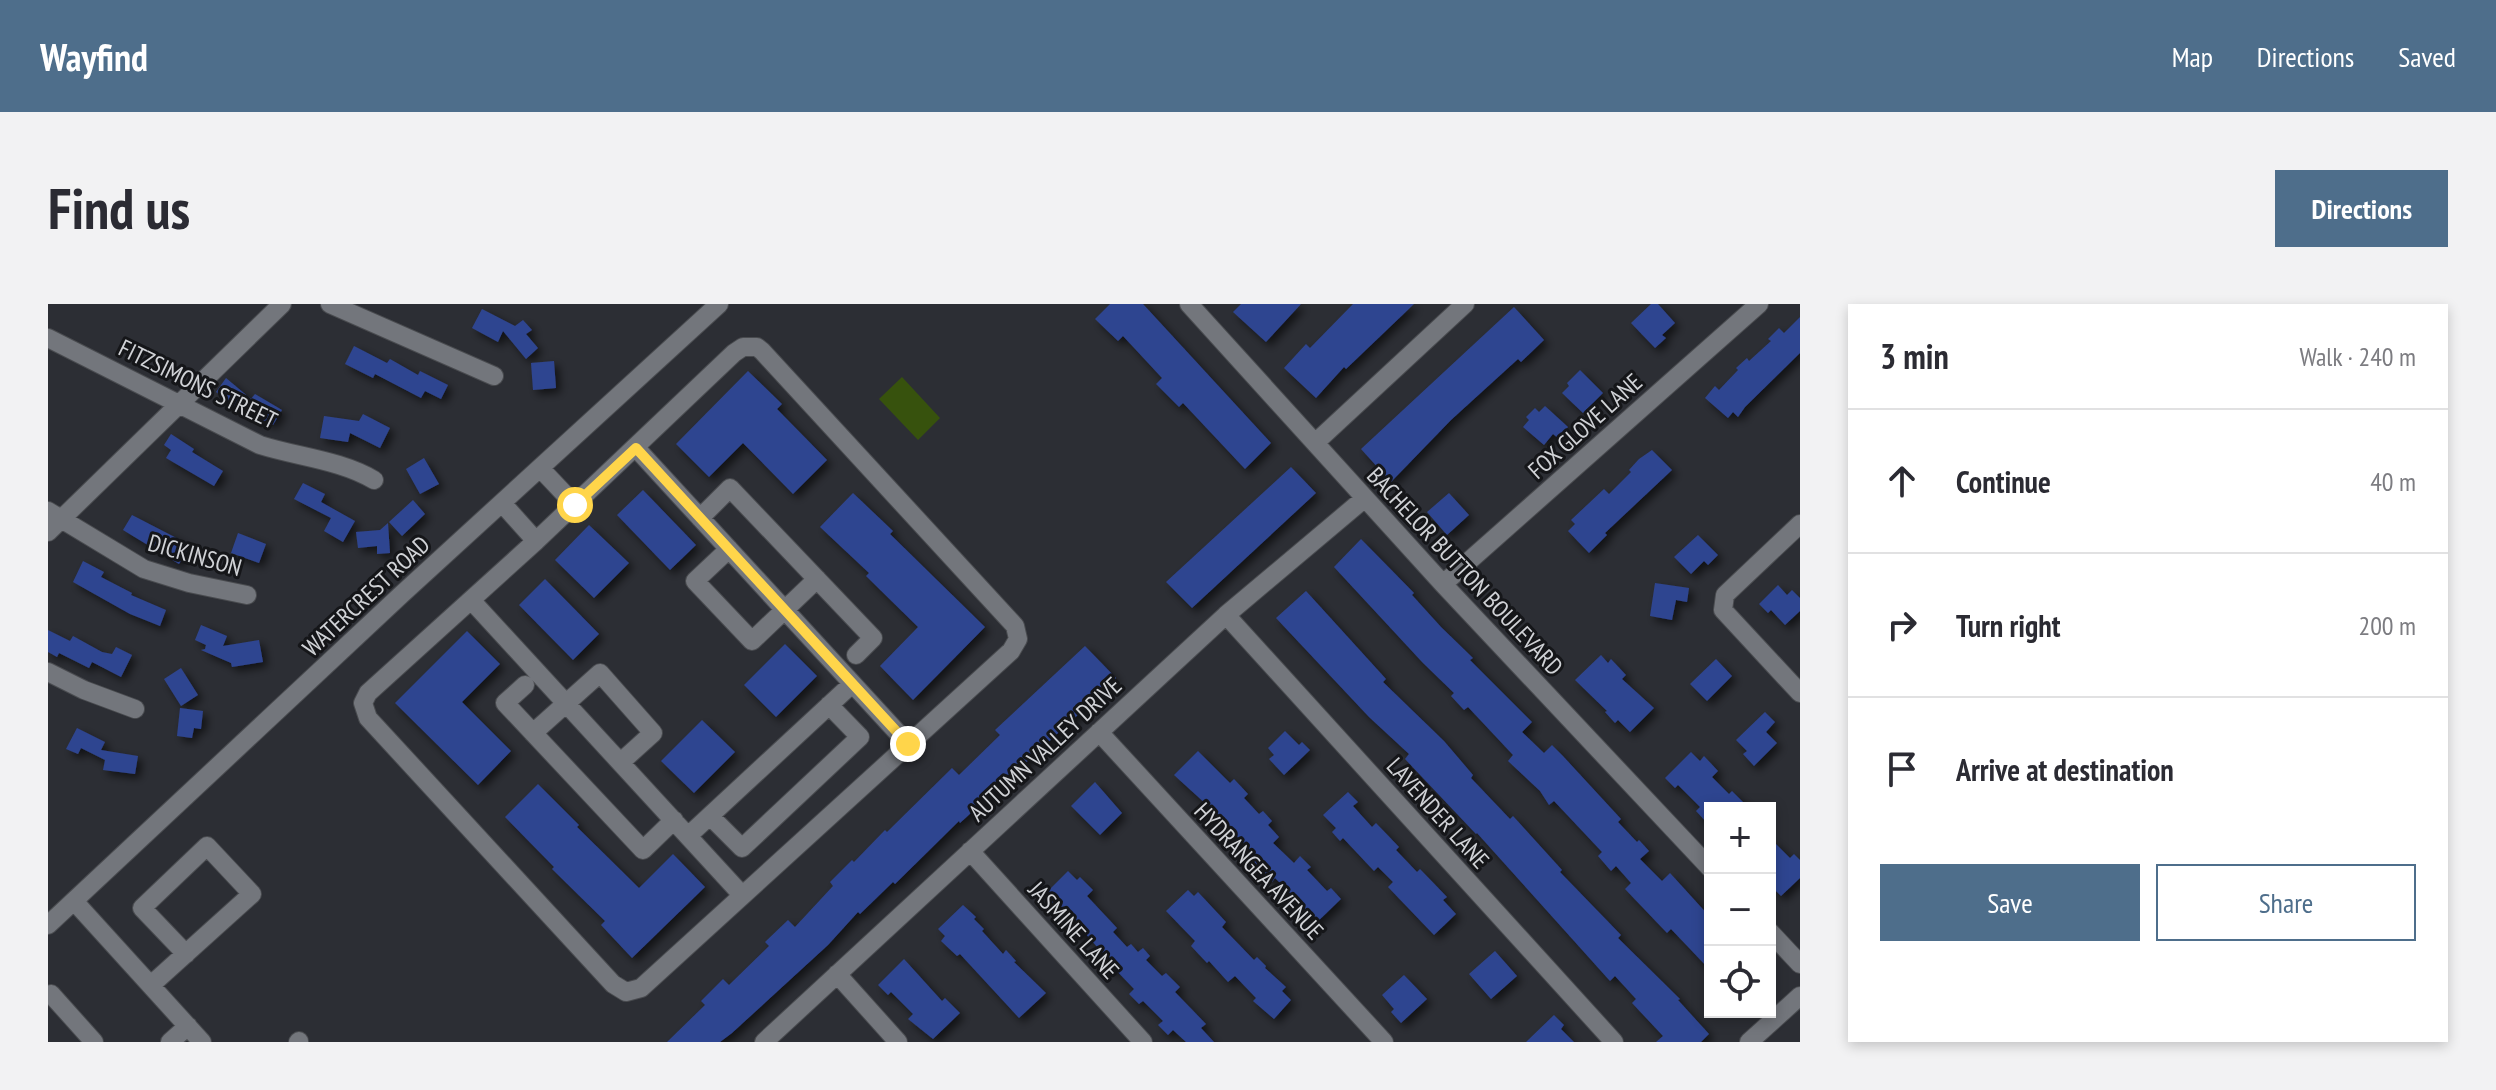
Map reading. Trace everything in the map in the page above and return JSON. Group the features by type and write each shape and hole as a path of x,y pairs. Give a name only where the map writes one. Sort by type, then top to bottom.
{"street":[{"path":"52,520 282,304"},
{"path":"330,304 494,376"},
{"name":"WATERCREST ROAD","path":"48,925 719,304"},
{"name":"BACHELOR BUTTON BOULEVARD","path":"1189,304 1443,584 1704,862"},
{"path":"1315,443 1465,304"},
{"name":"FOX GLOVE LANE","path":"1443,584 1759,304"},
{"name":"FITZSIMONS STREET","path":"48,338 260,445 347,467 374,480"},
{"path":"743,347 757,347 1018,631 1016,645 641,988 626,992 613,984 368,718 364,699 636,448 734,353 743,347"},
{"path":"636,448 908,744"},
{"path":"540,468 575,505"},
{"path":"700,518 730,488 873,638 856,655"},
{"name":"AUTUMN VALLEY DRIVE","path":"764,1042 1226,615 1365,498"},
{"path":"502,503 536,541"},
{"name":"DICKINSON","path":"52,520 144,569 189,583 247,595"},
{"path":"1800,524 1725,595 1723,610 1800,693"},
{"path":"729,549 695,581 752,641 817,579"},
{"path":"471,600 742,895"},
{"name":"LAVENDER LANE","path":"1226,615 1614,1042"},
{"path":"48,672 84,690 135,709"},
{"path":"533,733 600,673 653,733 621,762"},
{"path":"688,836 852,684"},
{"path":"525,685 505,703 643,850 674,820"},
{"path":"710,816 742,848 753,838 860,737 829,705"},
{"name":"HYDRANGEA AVENUE","path":"1099,732 1384,1042"},
{"path":"151,985 186,954 252,894 207,846 142,908 186,954"},
{"name":"JASMINE LANE","path":"970,851 1143,1042"},
{"path":"74,901 202,1042"},
{"path":"1776,938 1800,964"},
{"path":"837,974 898,1042"},
{"path":"49,994 94,1042"},
{"path":"1749,1042 1800,996"},
{"path":"170,1042 188,1026"}],"green space":[{"path":"902,377 940,418 918,440 879,399"}],"building":[{"path":"1110,304 1143,304 1271,443 1245,469 1183,403 1179,407 1156,384 1162,378 1123,336 1118,341 1095,319"},
{"path":"1241,304 1301,304 1266,342 1233,312"},
{"path":"1353,304 1414,304 1346,369 1344,367 1316,398 1284,368 1306,344 1310,348"},
{"path":"1651,304 1658,304 1675,323 1662,335 1666,338 1655,348 1631,323"},
{"path":"1514,307 1544,340 1521,362 1518,359 1451,420 1391,482 1361,449"},
{"path":"482,309 515,326 523,320 532,330 526,334 538,348 526,359 503,331 498,342 472,328"},
{"path":"1800,317 1800,353 1738,417 1733,412 1728,418 1705,398 1715,386 1719,390 1738,370 1736,368 1771,341 1768,339 1779,328 1784,333"},
{"path":"354,346 387,363 390,359 418,375 420,371 448,385 441,399 425,391 421,398 375,374 373,378 345,364"},
{"path":"554,361 556,388 533,390 531,363"},
{"path":"1580,370 1603,393 1583,413 1562,393"},
{"path":"748,371 782,404 777,409 827,460 793,494 743,443 709,477 676,444"},
{"path":"226,378 251,399 255,394 282,410 273,425 237,409 216,392"},
{"path":"1545,406 1568,427 1558,438 1553,434 1544,445 1523,427 1529,420 1526,417 1535,408 1539,412"},
{"path":"363,414 390,428 380,448 350,433 348,442 320,438 324,416 359,421"},
{"path":"171,434 194,449 192,452 223,471 214,486 166,458 171,450 164,445"},
{"path":"1652,450 1672,470 1605,533 1607,535 1589,553 1568,531 1575,524 1571,520 1604,489 1609,494 1639,459"},
{"path":"424,458 439,484 420,494 406,469"},
{"path":"1291,467 1316,493 1192,608 1166,582"},
{"path":"303,483 325,494 321,502 355,521 343,542 324,531 331,518 294,499"},
{"path":"643,490 696,545 670,570 617,515"},
{"path":"853,493 893,531 890,534 985,627 913,700 880,666 918,627 866,576 869,573 820,527"},
{"path":"1449,493 1469,515 1447,535 1427,512"},
{"path":"413,500 425,514 402,536 389,522"},
{"path":"132,515 190,545 179,564 123,530"},
{"path":"388,523 390,553 377,554 377,546 358,548 356,532 380,530"},
{"path":"589,525 629,563 594,598 555,560"},
{"path":"238,533 266,544 259,563 231,553"},
{"path":"1698,535 1718,555 1708,565 1704,561 1691,574 1674,557"},
{"path":"1361,539 1414,593 1412,595 1441,627 1473,658 1470,660 1532,722 1522,732 1544,753 1552,745 1621,819 1618,822 1649,851 1640,859 1662,881 1670,873 1704,910 1704,964 1671,929 1667,933 1625,889 1631,883 1616,866 1611,871 1598,856 1602,852 1554,801 1549,805 1540,791 1508,761 1513,755 1468,707 1464,710 1451,696 1454,693 1334,567"},
{"path":"83,561 104,572 101,577 131,595 166,610 160,626 130,614 73,582"},
{"path":"545,579 599,634 573,660 519,605"},
{"path":"1655,583 1689,588 1687,602 1676,600 1672,620 1650,616"},
{"path":"1778,585 1787,595 1792,590 1800,598 1800,611 1785,625 1771,610 1768,613 1759,604"},
{"path":"1306,591 1386,679 1383,682 1444,741 1473,775 1471,778 1510,819 1513,816 1562,870 1560,872 1621,935 1618,938 1680,999 1709,1034 1701,1042 1656,1042 1663,1036 1632,1003 1636,999 1615,976 1610,981 1477,833 1405,759 1409,754 1369,717 1276,618"},
{"path":"201,625 227,636 223,646 259,640 263,662 232,667 231,663 201,650 206,645 195,640"},
{"path":"48,630 70,641 73,636 102,652 112,654 116,647 132,655 121,677 92,662 89,668 59,653 57,657 48,652"},
{"path":"467,631 500,664 462,702 511,751 478,785 395,703"},
{"path":"785,644 817,676 776,717 744,685"},
{"path":"1085,646 1116,678 1093,701 959,821 895,884 893,882 860,914 858,912 828,945 732,1033 720,1042 667,1042 705,1005 701,1001 723,979 729,985 769,946 765,942 788,920 795,927 833,886 830,882 852,860 854,862 885,830 887,832 952,768 959,775 1000,735 995,730"},
{"path":"1601,655 1608,663 1611,659 1626,675 1622,679 1654,708 1630,732 1618,720 1615,723 1575,680"},
{"path":"1716,659 1732,676 1707,701 1690,684"},
{"path":"181,668 198,695 181,706 164,679"},
{"path":"180,708 203,711 201,729 194,728 192,738 177,736"},
{"path":"1765,712 1775,722 1766,732 1777,743 1754,766 1743,754 1747,751 1736,740"},
{"path":"702,720 735,752 694,793 661,761"},
{"path":"77,728 105,742 101,750 138,756 135,774 103,770 105,760 81,748 78,754 66,749"},
{"path":"1285,731 1299,745 1302,742 1310,750 1284,775 1269,759 1274,755 1268,748"},
{"path":"1198,751 1230,783 1234,779 1248,794 1244,798 1259,814 1263,811 1272,821 1268,825 1279,837 1273,843 1294,863 1300,856 1311,867 1307,870 1327,891 1331,888 1341,899 1313,926 1302,915 1307,911 1296,899 1275,878 1272,882 1243,851 1247,847 1228,827 1224,831 1213,820 1218,815 1174,775"},
{"path":"1691,752 1700,761 1704,756 1718,771 1712,777 1729,794 1732,791 1743,802 1704,802 1704,820 1696,811 1700,807 1678,785 1675,788 1665,778"},
{"path":"1095,782 1122,813 1100,835 1071,806"},
{"path":"538,784 639,888 673,854 705,887 632,958 601,925 605,921 505,817"},
{"path":"1348,792 1358,802 1353,806 1372,827 1376,823 1417,872 1420,869 1447,897 1443,900 1456,914 1434,935 1388,887 1393,882 1378,867 1374,871 1343,838 1340,841 1332,832 1336,828 1323,815"},
{"path":"1776,844 1790,858 1794,854 1800,860 1800,878 1781,896 1776,891"},
{"path":"1068,871 1077,880 1080,877 1093,890 1087,896 1117,928 1113,932 1127,947 1131,944 1138,952 1143,948 1150,956 1146,960 1162,976 1166,973 1180,987 1175,992 1206,1024 1201,1028 1214,1042 1186,1042 1173,1030 1168,1035 1158,1025 1163,1021 1143,1001 1139,1004 1129,994 1134,989 1114,968 1110,972 1100,961 1105,956 1085,933 1079,939 1070,928 1075,923 1055,903 1051,906 1042,897"},
{"path":"1188,890 1194,896 1198,892 1226,922 1222,927 1286,987 1282,991 1291,1000 1274,1019 1253,1001 1256,998 1235,976 1228,982 1209,961 1207,963 1191,946 1195,941 1166,911"},
{"path":"963,905 976,917 974,919 984,929 982,931 1003,954 1006,950 1046,993 1019,1018 960,954 957,956 941,941 945,936 938,929"},
{"path":"1495,951 1517,976 1491,999 1469,974"},
{"path":"904,959 942,1001 945,998 960,1013 933,1039 908,1019 913,1014 891,992 888,995 878,985"},
{"path":"1404,975 1427,999 1401,1023 1382,995"},
{"path":"1554,1015 1564,1025 1561,1029 1574,1042 1526,1042"}],"route":[{"path":"575,505 636,448 908,744"}]}
